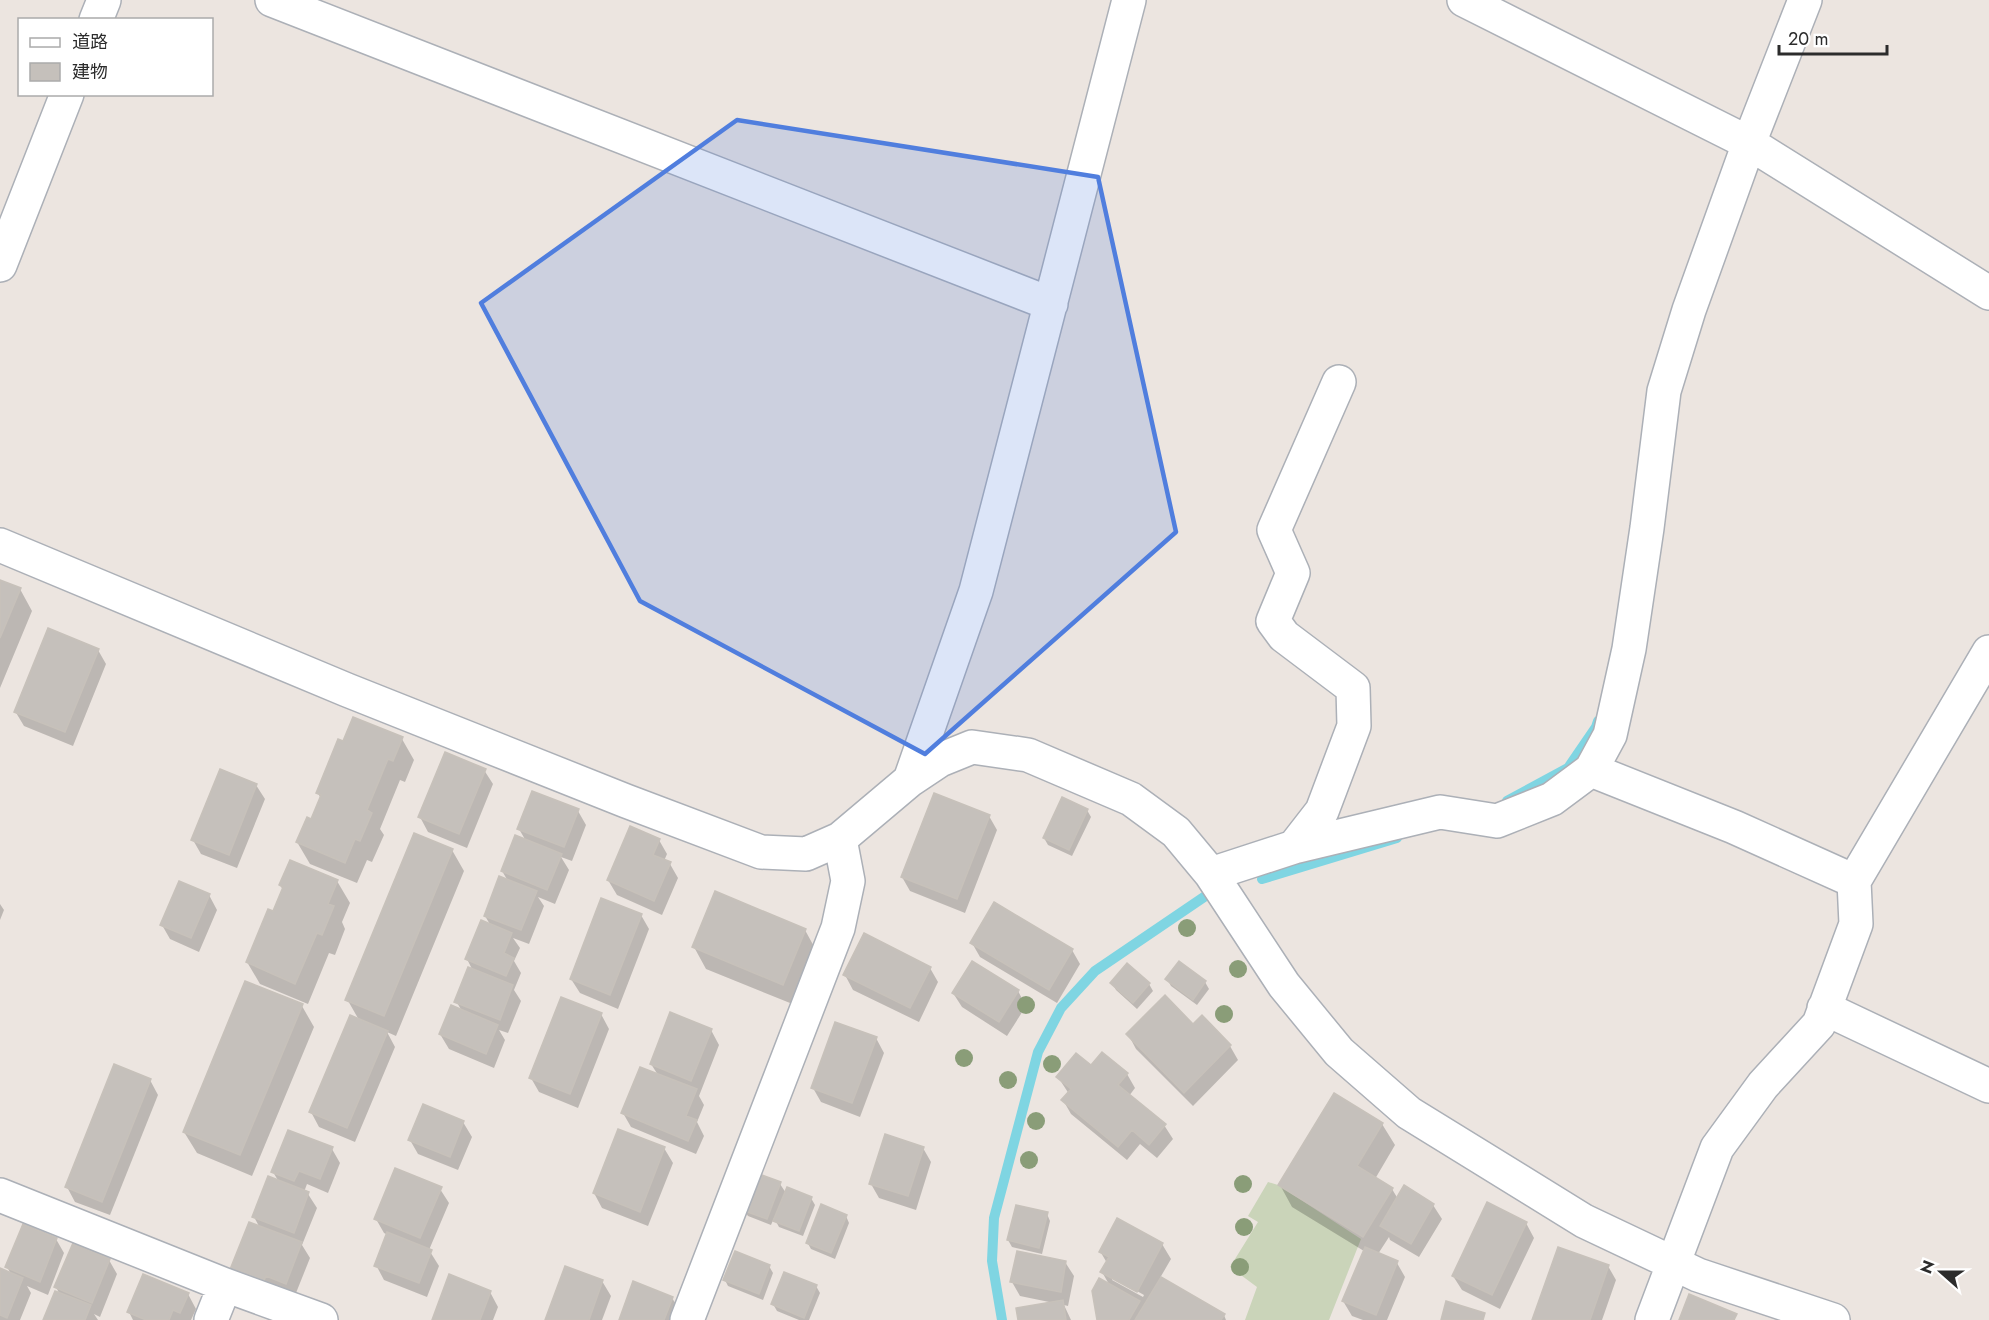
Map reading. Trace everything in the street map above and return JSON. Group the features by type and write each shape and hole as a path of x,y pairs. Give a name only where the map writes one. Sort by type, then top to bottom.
{"street":[{"path":"97,18 104,0"},
{"path":"272,0 1051,304"},
{"path":"910,780 976,591 1129,0"},
{"path":"1464,0 1749,143 1989,293"},
{"path":"1211,874 1294,847 1440,812 1497,821 1552,799 1591,770 1610,735 1629,650 1664,391 1689,310 1749,143 1805,0"},
{"path":"0,265 66,96"},
{"path":"1294,847 1322,811 1354,726 1353,688 1284,636 1273,621 1293,573 1274,530 1339,382"},
{"path":"0,545 346,690 761,852 806,854 840,839 910,780 940,760 972,747 1028,755 1131,799 1176,832 1211,874 1284,985 1340,1052 1409,1113 1584,1221 1674,1266 1833,1320"},
{"path":"1652,1320 1717,1148 1763,1085 1819,1024 1856,924 1854,881 1989,652"},
{"path":"1591,770 1734,827 1854,881"},
{"path":"687,1320 838,928 848,881 840,839"},
{"path":"1824,1008 1989,1086"},
{"path":"0,1195 225,1285 321,1320"},
{"path":"211,1320 225,1285"}],"highlighted area":[{"path":"737,120 1098,177 1176,532 925,754 640,601 481,303"}],"green space":[{"path":"1268,1182 1278,1185 1361,1239 1329,1320 1245,1320 1257,1287 1230,1267 1258,1222 1248,1216"}],"building":[{"path":"0,580 21,588 0,638"},
{"path":"48,628 99,649 65,732 14,712"},
{"path":"353,717 403,737 393,761 388,759 367,810 372,813 360,841 355,839 345,863 296,842 307,817 311,819 321,795 316,793 338,739 343,741"},
{"path":"445,752 486,769 459,834 418,817"},
{"path":"220,769 257,784 229,855 191,840"},
{"path":"532,791 579,809 564,847 517,829"},
{"path":"934,793 990,815 957,899 901,877"},
{"path":"1062,797 1088,809 1069,850 1043,838"},
{"path":"630,826 660,839 653,855 671,862 654,901 607,880"},
{"path":"414,833 453,849 384,1016 345,1000"},
{"path":"515,835 562,854 547,890 501,871"},
{"path":"290,860 338,880 328,904 334,906 322,935 317,933 295,984 246,962 268,909 273,911 283,887 279,885"},
{"path":"499,876 537,891 521,930 484,916"},
{"path":"179,881 210,894 191,938 160,925"},
{"path":"715,891 806,929 783,985 692,947"},
{"path":"601,898 642,914 610,995 570,979"},
{"path":"994,902 1073,949 1049,990 970,943"},
{"path":"481,920 512,933 504,953 514,958 506,976 465,959"},
{"path":"864,933 931,967 910,1008 843,975"},
{"path":"972,961 1019,990 999,1022 952,993"},
{"path":"1179,961 1206,981 1193,1000 1165,979"},
{"path":"1127,963 1150,983 1133,1003 1110,983"},
{"path":"468,967 513,985 500,1020 454,1002"},
{"path":"245,981 303,1004 240,1155 183,1132"},
{"path":"1165,995 1193,1024 1202,1015 1231,1045 1184,1093 1126,1034"},
{"path":"561,997 602,1013 570,1094 529,1078"},
{"path":"451,1005 498,1025 486,1054 439,1034"},
{"path":"670,1012 712,1029 691,1081 650,1064"},
{"path":"350,1015 388,1031 347,1128 309,1112"},
{"path":"835,1022 877,1037 852,1103 811,1088"},
{"path":"1102,1052 1128,1073 1118,1085 1166,1124 1149,1145 1132,1130 1118,1147 1061,1100 1071,1089 1056,1077 1076,1053 1091,1065"},
{"path":"114,1064 151,1079 102,1202 65,1187"},
{"path":"640,1067 697,1089 686,1116 697,1120 688,1141 621,1113"},
{"path":"1334,1093 1383,1123 1357,1166 1393,1188 1363,1237 1278,1185"},
{"path":"423,1104 464,1121 450,1157 408,1140"},
{"path":"618,1129 665,1147 640,1212 593,1193"},
{"path":"288,1130 333,1147 320,1179 299,1171 294,1181 271,1172"},
{"path":"885,1134 924,1147 908,1196 869,1184"},
{"path":"395,1168 442,1187 420,1238 374,1219"},
{"path":"756,1173 781,1182 767,1219 742,1210"},
{"path":"268,1176 309,1192 294,1233 252,1217"},
{"path":"1404,1185 1434,1204 1411,1244 1380,1226"},
{"path":"787,1187 812,1197 799,1231 773,1221"},
{"path":"1487,1202 1527,1222 1492,1295 1452,1276"},
{"path":"821,1204 847,1215 831,1253 806,1243"},
{"path":"1016,1205 1048,1212 1039,1248 1007,1240"},
{"path":"1117,1218 1163,1243 1137,1292 1100,1272 1109,1257 1099,1252"},
{"path":"249,1222 302,1242 286,1284 266,1276 262,1285 229,1272"},
{"path":"23,1224 57,1238 40,1282 5,1267"},
{"path":"387,1232 432,1250 419,1283 374,1266"},
{"path":"73,1243 110,1259 92,1303 54,1287"},
{"path":"1365,1247 1398,1261 1376,1315 1342,1301"},
{"path":"1558,1247 1609,1265 1590,1320 1532,1320"},
{"path":"735,1251 770,1265 759,1294 723,1280"},
{"path":"1017,1251 1066,1261 1061,1292 1010,1282"},
{"path":"565,1266 603,1280 589,1320 545,1320"},
{"path":"0,1268 23,1278 7,1318 0,1315"},
{"path":"784,1272 817,1285 804,1318 771,1304"},
{"path":"143,1274 189,1293 180,1313 173,1310 169,1320 146,1320 127,1312"},
{"path":"449,1274 491,1291 480,1320 432,1320"},
{"path":"1161,1277 1225,1314 1221,1320 1135,1320"},
{"path":"1099,1278 1140,1301 1129,1320 1097,1320 1092,1291"},
{"path":"633,1281 673,1297 664,1320 619,1320"},
{"path":"55,1291 91,1305 85,1320 43,1320"},
{"path":"1689,1294 1737,1314 1734,1320 1679,1320"},
{"path":"1063,1300 1066,1320 1018,1320 1016,1308"},
{"path":"1446,1301 1485,1313 1483,1320 1441,1320"}],"waterway":[{"path":"1507,801 1568,768 1598,721"},
{"path":"1262,879 1397,838"},
{"path":"1002,1320 992,1261 994,1218 1038,1052 1061,1008 1095,971 1204,897"}]}
